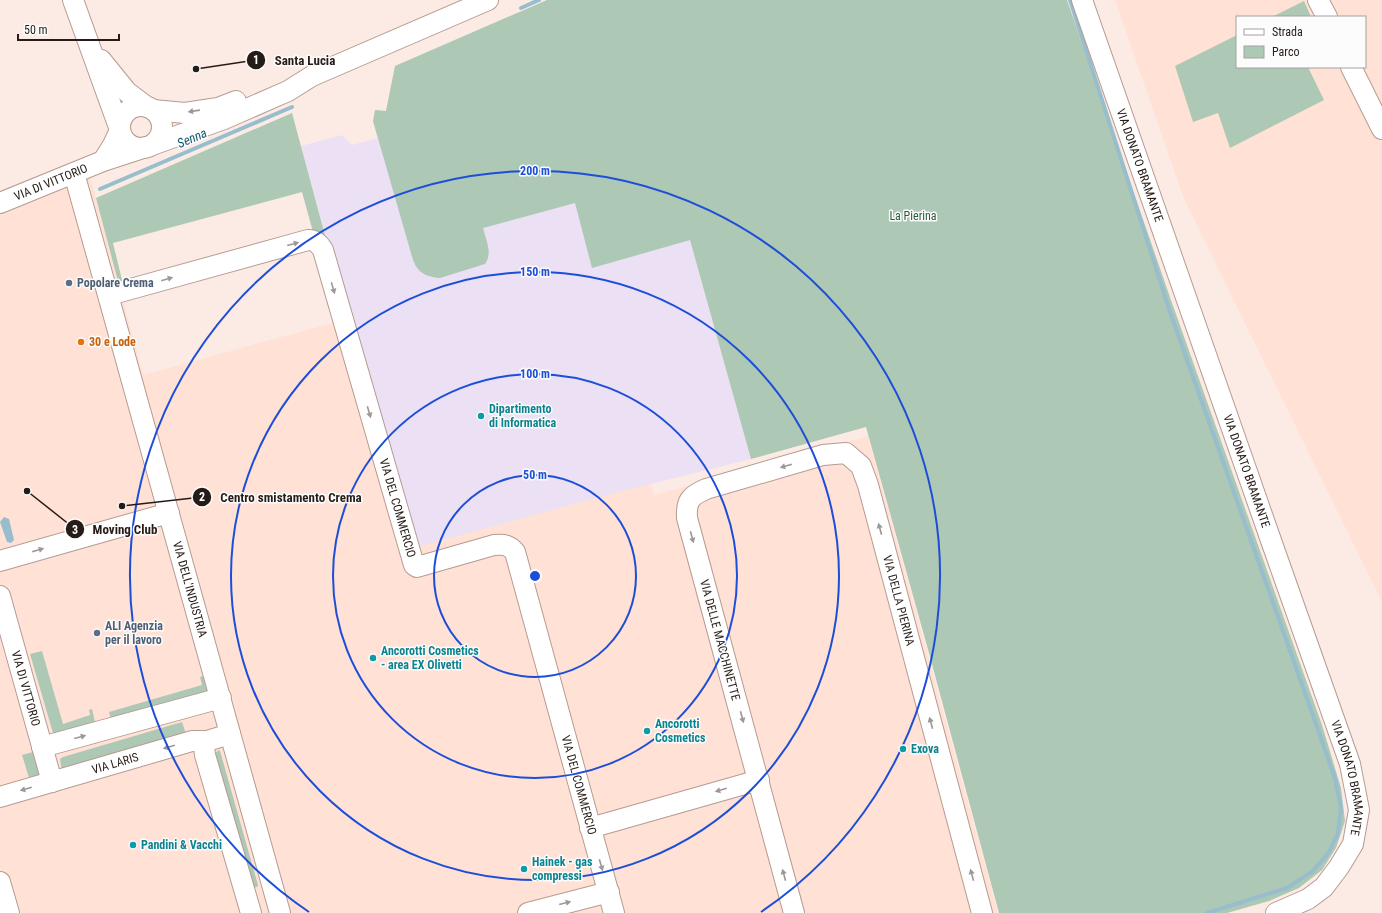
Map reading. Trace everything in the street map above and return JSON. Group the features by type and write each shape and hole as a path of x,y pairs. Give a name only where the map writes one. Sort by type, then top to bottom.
{"street":[{"path":"73,0 122,137 126,143 139,148 149,146 224,119 288,91 312,76 488,0"},
{"name":"VIA DONATO BRAMANTE","path":"1082,0 1350,764 1359,810 1353,844 1339,867 1324,887 1308,899 1276,913"},
{"path":"1318,0 1326,16"},
{"path":"88,40 111,73 127,92 158,114 162,128 157,140 149,146"},
{"path":"1352,68 1382,129"},
{"path":"120,130 122,116 127,110 133,107 140,106 185,112 218,108 282,82 312,76"},
{"name":"VIA DI VITTORIO","path":"103,162 120,130"},
{"name":"VIA DI VITTORIO","path":"0,203 74,173 149,146"},
{"name":"VIA DELL'INDUSTRIA","path":"74,173 280,913"},
{"name":"VIA DEL COMMERCIO","path":"109,295 308,240 313,240 318,243 323,250 412,562 417,567 502,544 510,546 515,552 614,913"},
{"name":"VIA DELLA PIERINA","path":"690,500 697,493 706,489 823,455 846,453 861,466 868,485 982,913"},
{"name":"VIA DELLE MACCHINETTE","path":"690,500 687,508 687,518 794,913"},
{"path":"0,561 169,513"},
{"name":"VIA DI VITTORIO","path":"0,596 52,782"},
{"path":"42,747 221,698"},
{"name":"VIA LARIS","path":"0,797 192,741 207,741 230,734"},
{"path":"207,741 204,748 205,755 251,913"},
{"path":"590,828 759,780"},
{"path":"0,882 9,913"},
{"path":"528,913 609,892"}],"shaded area":[{"path":"547,0 690,240 751,459 603,496 417,547 359,336 353,337 301,146 342,135 352,145 378,138 373,121 375,110 386,111 395,66"},
{"path":"1115,0 1382,0 1382,602 1184,199"},
{"path":"90,176 143,375 584,254 654,495 868,436 998,913 0,913 0,213"}],"green space":[{"name":"La Pierina","path":"547,0 1067,0 1171,300 1322,725 1341,788 1345,821 1336,848 1322,870 1299,888 1269,901 1227,913 999,913 866,427 751,459 690,240 592,268 575,203 483,228 489,251 485,264 440,278 423,274 417,268 413,260 373,121 375,110 386,111 395,66"},
{"path":"1304,1 1311,16 1274,16"},
{"path":"1236,36 1236,68 1308,68 1324,100 1230,148 1218,113 1193,122 1175,66"},
{"path":"292,113 326,239 313,232 302,192 113,243 123,284 119,285 96,198"},
{"path":"8,649 43,777 30,781 22,755 33,752 5,650"},
{"path":"42,651 63,724 90,715 89,710 92,709 95,722 57,734 53,733 30,654"},
{"path":"203,676 207,691 111,719 109,712 202,685 200,677"},
{"path":"182,722 186,734 62,771 60,759 63,757"},
{"path":"219,750 258,885 257,887 253,888 215,753"}],"water":[{"path":"4,517 9,519 14,540 11,543 7,542 0,522"}],"waterway":[{"name":"Senna","path":"521,8 539,0"},
{"path":"1070,0 1170,312 1322,741 1335,779 1341,808 1338,833 1329,852 1313,871 1287,888 1207,913"},
{"name":"Senna","path":"100,189 292,107"}],"place":[{"name":"Santa Lucia","path":"196,69"},
{"name":"Popolare Crema","path":"69,283"},
{"name":"30 e Lode","path":"81,342"},
{"name":"Dipartimento di Informatica","path":"481,416"},
{"name":"Moving Club","path":"27,491"},
{"name":"Centro smistamento Crema","path":"122,506"},
{"name":"ALI Agenzia per il lavoro","path":"97,633"},
{"name":"Ancorotti Cosmetics - area EX Olivetti","path":"373,658"},
{"name":"Ancorotti Cosmetics","path":"647,731"},
{"name":"Exova","path":"903,749"},
{"name":"Pandini & Vacchi","path":"133,845"},
{"name":"Hainek - gas compressi","path":"524,869"}]}
